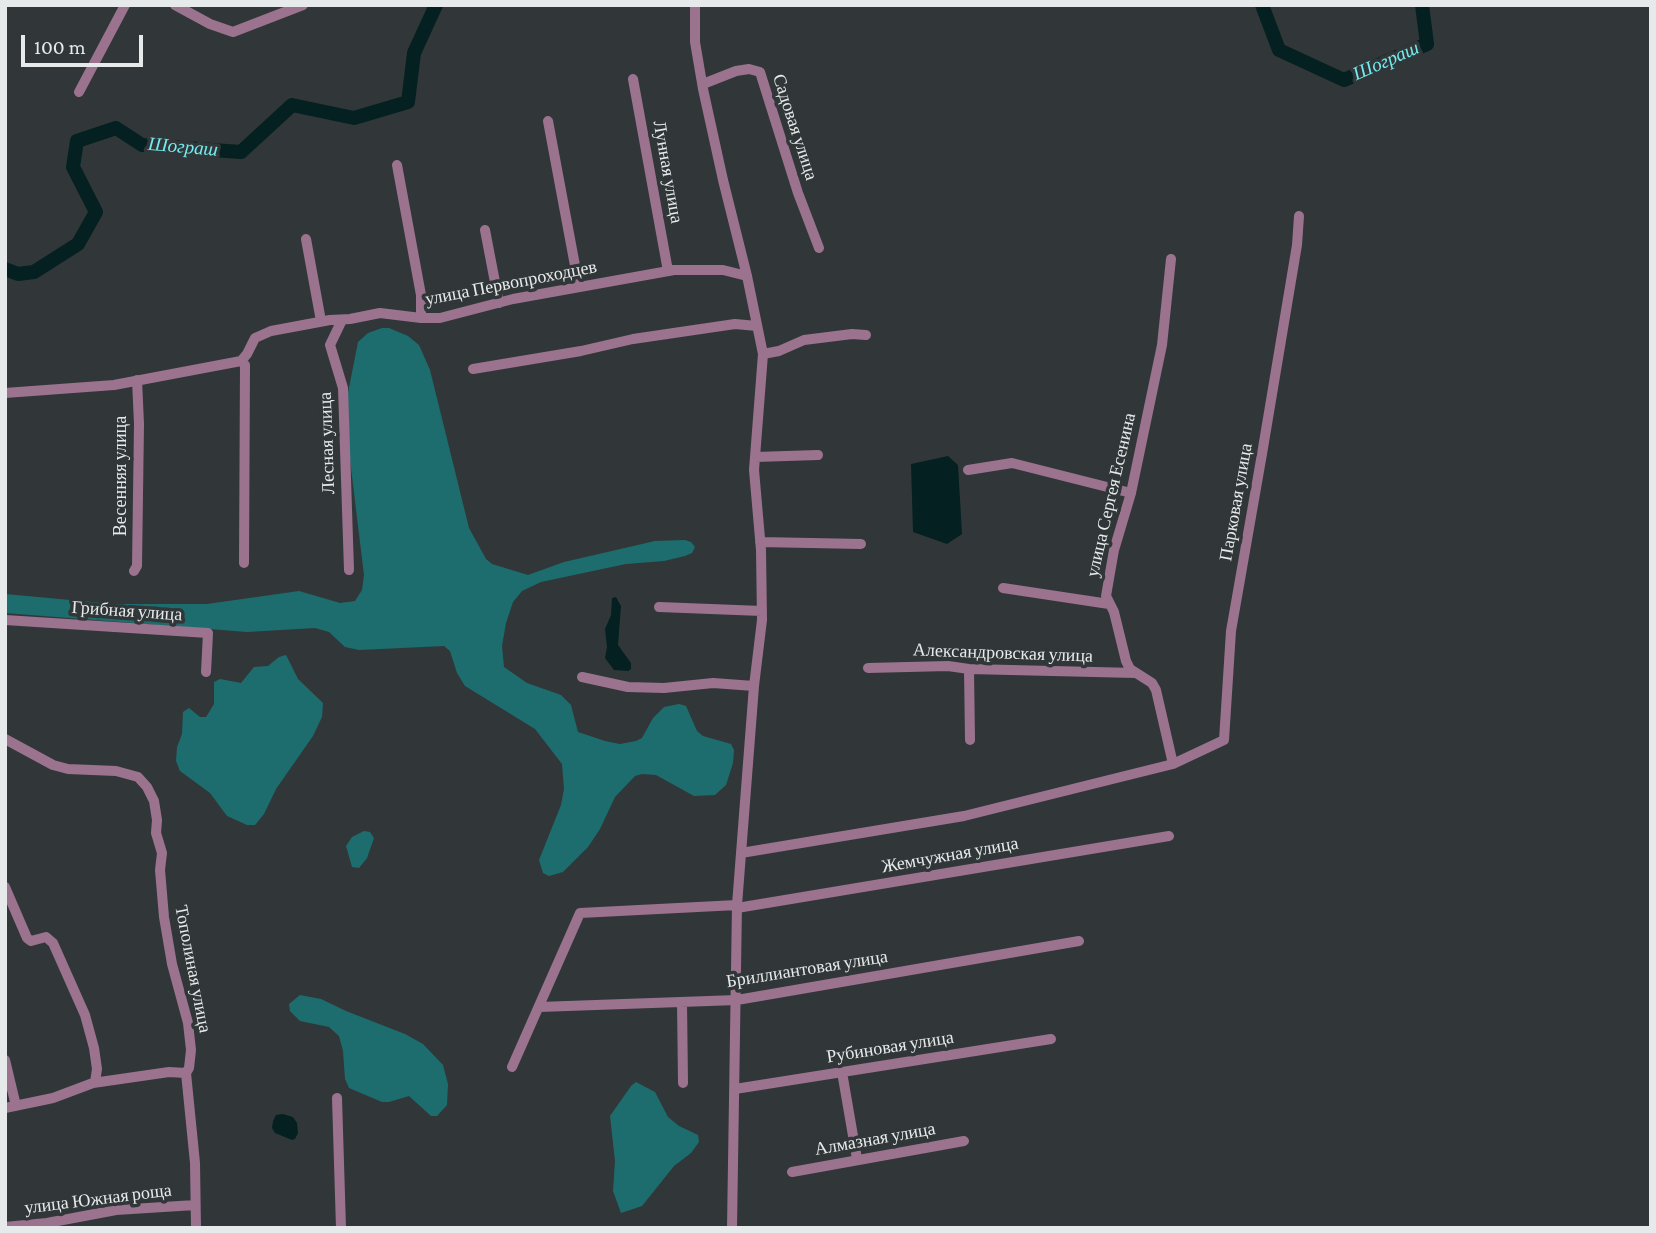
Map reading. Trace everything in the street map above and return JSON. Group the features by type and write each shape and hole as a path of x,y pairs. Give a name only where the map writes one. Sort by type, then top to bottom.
{"street":[{"path":"79,92 125,5"},
{"path":"175,5 210,24 233,32 303,5"},
{"path":"695,5 695,42 703,84 763,354 755,457 762,611 737,906 732,1228"},
{"name":"Садовая улица","path":"703,84 736,71 749,69 760,72 797,193 820,248"},
{"name":"Лунная улица","path":"633,79 668,271"},
{"path":"548,121 579,287"},
{"path":"397,165 421,295 421,318"},
{"name":"Парковая улица","path":"741,853 964,816 1173,764 1220,744 1226,734 1231,631 1297,245 1299,216"},
{"path":"485,230 499,303"},
{"path":"306,239 321,321"},
{"name":"улица Сергея Есенина","path":"1171,258 1162,345 1131,493 1108,577 1106,596 1114,612 1126,661 1136,673 1152,683 1156,690 1173,764"},
{"name":"улица Первопроходцев","path":"242,361 254,338 271,331 321,321 380,313 421,318 440,317 668,271 714,269 747,276"},
{"name":"Лесная улица","path":"342,320 330,345 343,388 349,570"},
{"path":"473,369 581,351 633,339 735,324 757,326"},
{"path":"763,354 779,351 804,340 852,334 866,335"},
{"path":"5,393 114,385 242,361 245,365 244,563"},
{"name":"Весенняя улица","path":"134,572 138,566 137,380"},
{"path":"755,457 818,456"},
{"path":"968,470 1012,463 1131,493"},
{"path":"760,542 861,544"},
{"path":"1003,588 1109,604"},
{"path":"659,607 762,611"},
{"name":"Грибная улица","path":"5,620 208,634 205,673"},
{"name":"Александровская улица","path":"868,668 948,666 968,669 1136,673"},
{"path":"968,669 970,740"},
{"path":"582,677 628,687 664,688 713,683 754,685"},
{"name":"Тополиная улица","path":"5,739 53,765 68,769 117,771 138,777 154,801 156,833 162,853 160,870 172,964 188,1023 191,1050 186,1073 195,1163 197,1228"},
{"name":"Жемчужная улица","path":"512,1067 580,913 737,906 1169,836"},
{"path":"5,887 27,938 31,941 46,937 53,943 85,1015 94,1048 97,1069 95,1082"},
{"name":"Бриллиантовая улица","path":"539,1007 737,1000 1079,941"},
{"path":"682,1002 682,1083"},
{"name":"Рубиновая улица","path":"735,1089 1051,1039"},
{"path":"5,1060 11,1107 53,1098 95,1082 169,1072 186,1073"},
{"path":"842,1072 857,1159"},
{"path":"337,1098 341,1228"},
{"name":"Алмазная улица","path":"792,1172 964,1141"},
{"name":"улица Южная роща","path":"5,1227 47,1223 116,1210 195,1205"}],"shaded area":[{"path":"382,328 408,336 419,345 430,370 469,528 486,559 492,564 528,575 564,562 655,541 685,540 695,547 692,553 685,556 664,561 626,564 541,582 522,591 513,602 502,646 504,667 527,683 561,695 571,705 578,732 605,741 620,744 636,741 642,738 653,718 664,707 679,704 686,706 697,731 703,736 731,744 734,750 726,785 715,795 694,796 656,775 635,776 615,797 588,847 563,872 549,876 543,873 539,860 561,805 564,789 562,764 535,729 465,686 457,673 450,651 444,646 359,650 345,647 329,632 315,628 247,632 5,613 5,594 114,604 207,604 299,591 340,603 355,601 362,590 364,575 346,427 346,403 358,342 368,333"},
{"path":"948,456 958,465 962,534 947,544 913,532 911,464"},
{"path":"616,597 621,606 618,645 631,663 631,669 628,671 614,670 605,658 605,629 611,615 612,598"},
{"path":"286,655 298,679 323,703 322,717 313,736 276,789 264,814 255,825 247,825 227,816 210,793 180,771 176,761 182,734 183,712 189,708 200,717 206,717 214,704 214,682 220,679 241,683 254,667 268,666"},
{"path":"364,831 370,832 374,838 367,858 359,868 352,867 346,846 352,837"},
{"path":"300,995 321,999 423,1044 443,1065 448,1084 447,1105 437,1116 431,1116 409,1096 382,1102 349,1088 345,1079 339,1036 329,1027 300,1021 290,1011 289,1004"},
{"path":"636,1082 655,1092 668,1117 698,1135 699,1142 691,1153 674,1166 642,1206 621,1213 613,1191 615,1161 610,1116"},
{"path":"276,1115 293,1117 297,1123 298,1133 295,1139 275,1133 272,1128"}],"waterway":[{"name":"Шограш","path":"5,269 18,274 34,272 78,244 96,212 73,167 77,141 116,128 142,145 241,152 292,105 354,118 408,102 414,53 436,5"},
{"name":"Шограш","path":"1262,5 1279,50 1344,80 1427,44 1422,5"}]}
